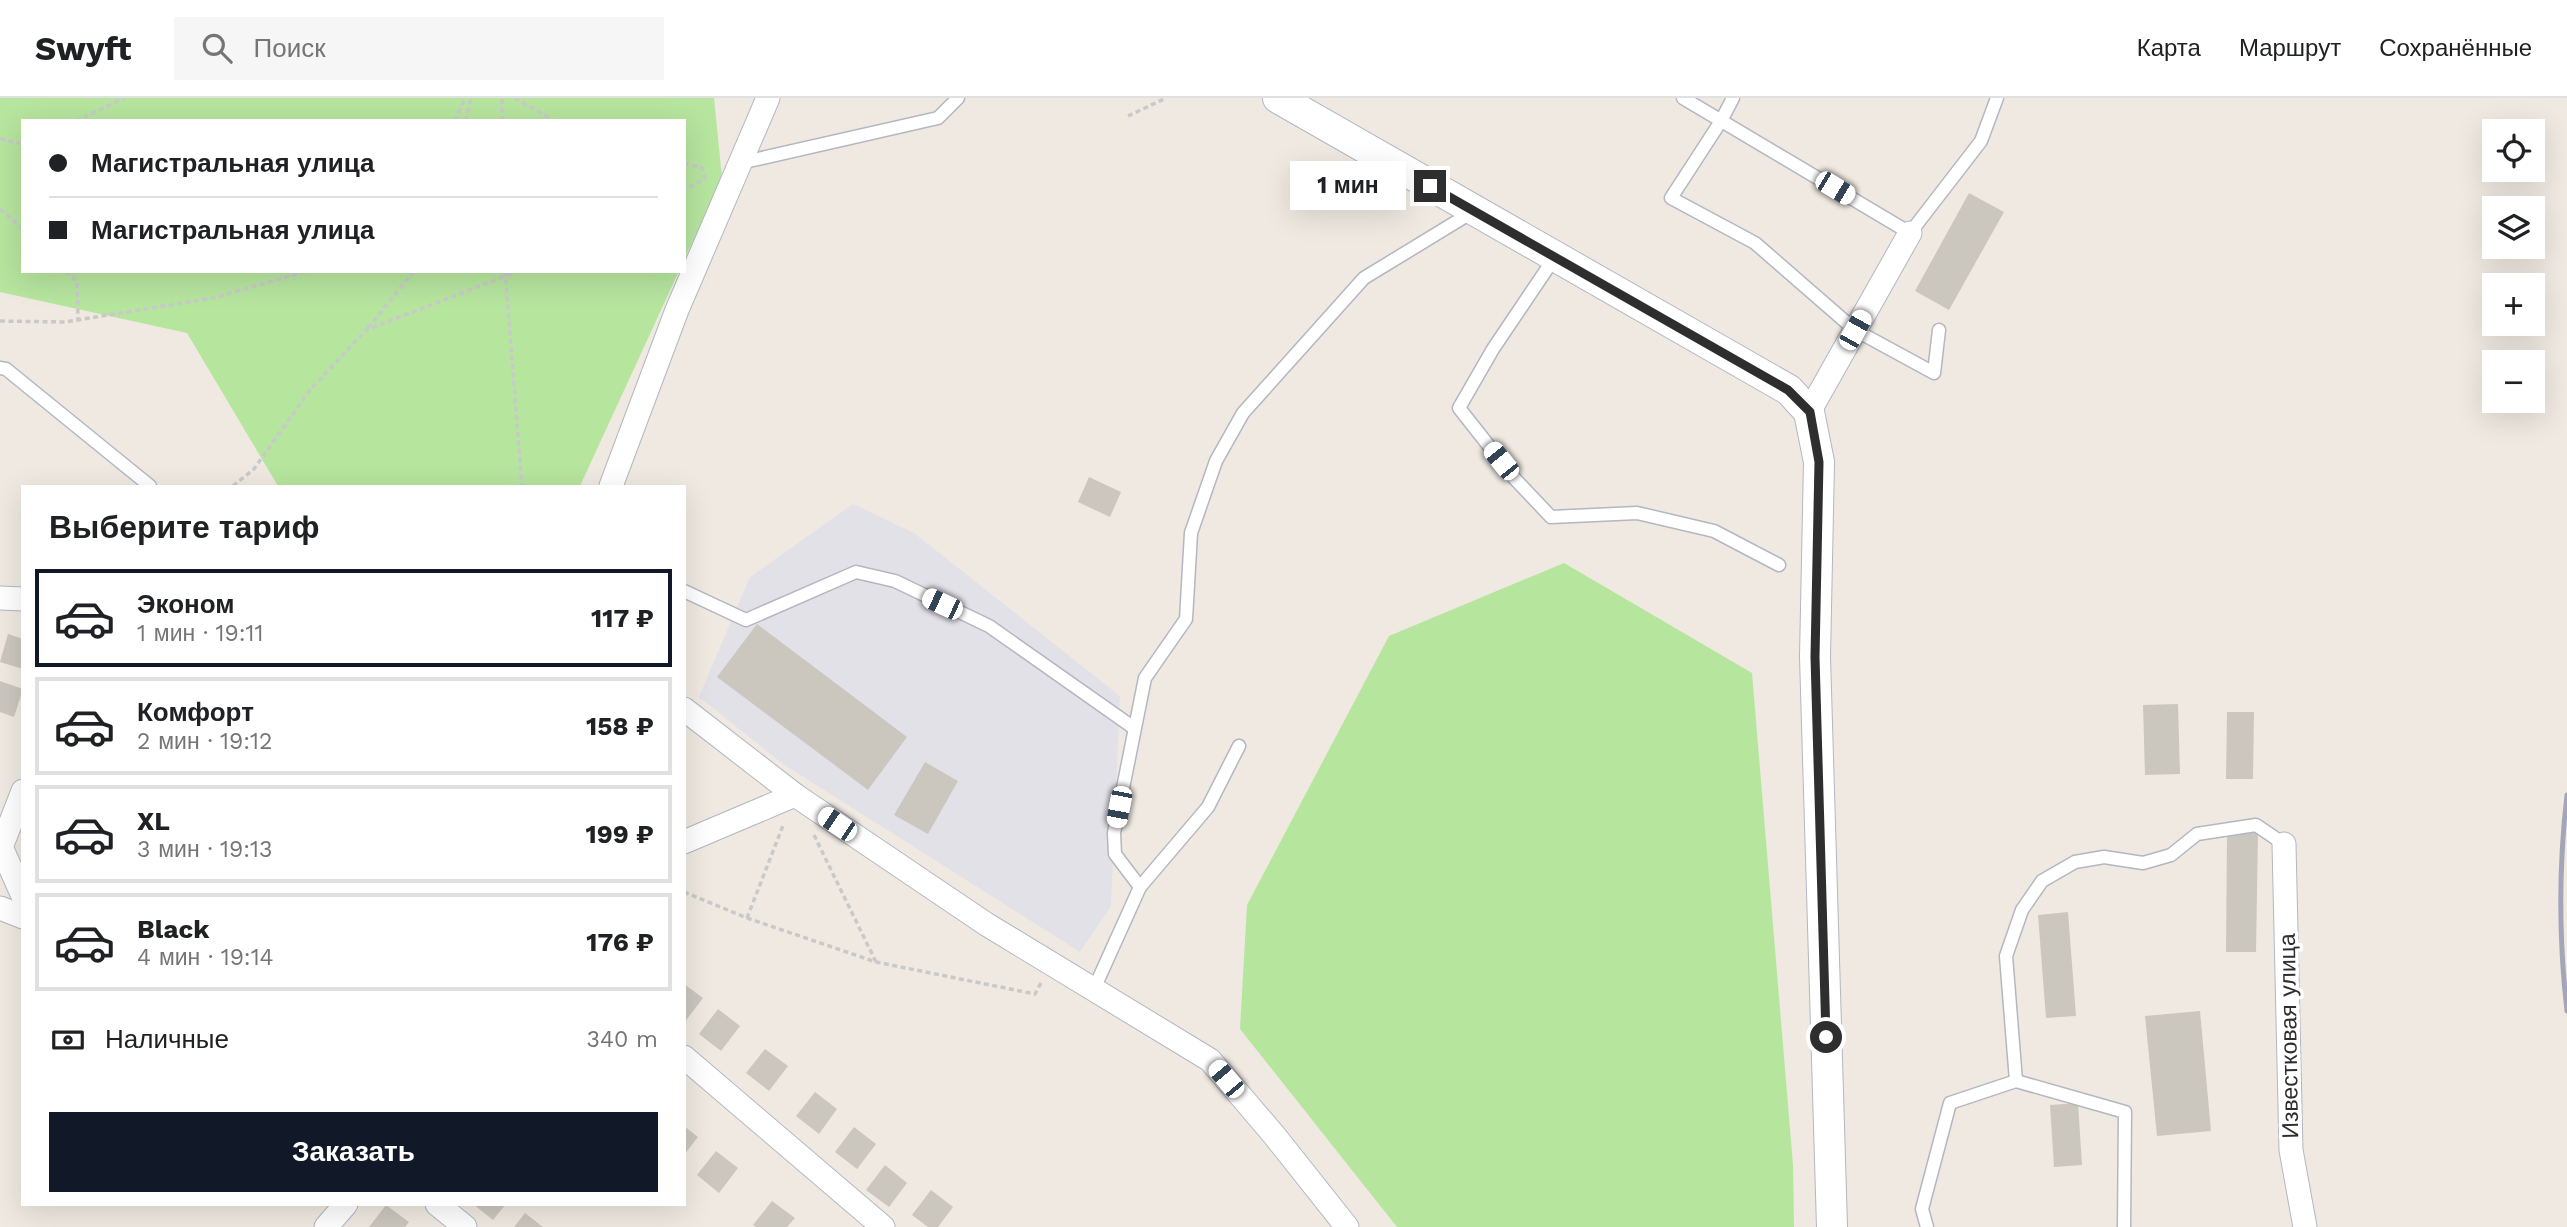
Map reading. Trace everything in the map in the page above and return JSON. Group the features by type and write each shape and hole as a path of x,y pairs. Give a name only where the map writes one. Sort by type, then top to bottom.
{"street":[{"path":"611,485 677,310 768,98"},
{"path":"1278,98 1788,390 1810,412 1819,462 1815,657 1832,1227"},
{"path":"1810,412 1910,233"},
{"path":"0,598 21,599"},
{"path":"686,711 794,795 986,924 1210,1060 1347,1227"},
{"path":"686,841 794,795"},
{"path":"21,796 1,850 21,892"},
{"name":"Известковая улица","path":"2284,844 2291,1150 2305,1227"},
{"path":"0,908 21,916"},
{"path":"686,1059 883,1227"},
{"path":"326,1227 344,1206"},
{"path":"440,1206 465,1227"}],"lane":[{"path":"740,163 938,118 958,98"},
{"path":"1683,98 1910,233 1981,141 1997,98"},
{"path":"1733,98 1671,198 1755,243 1855,330 1934,373 1939,330"},
{"path":"1140,887 1115,854 1114,833 1145,678 1186,618 1191,533 1216,461 1243,413 1364,278 1474,211"},
{"path":"1555,257 1493,349 1459,408 1516,479 1551,517 1637,513 1714,531 1779,565"},
{"path":"0,368 6,369 149,485"},
{"path":"686,592 746,620 856,572 895,581 989,626 1134,728"},
{"path":"1094,989 1140,887 1208,807 1239,746"},
{"path":"2016,1081 2006,956 2022,910 2042,881 2075,862 2104,857 2143,863 2171,855 2197,834 2227,828 2256,825 2284,844"},
{"path":"1927,1227 1922,1209 1950,1103 2016,1081 2125,1112 2124,1227"}],"path":[{"path":"80,119 124,98"},
{"path":"456,119 465,98"},
{"path":"466,119 471,98"},
{"path":"502,98 502,119"},
{"path":"515,98 552,119"},
{"path":"1128,116 1166,98"},
{"path":"0,139 21,144"},
{"path":"686,164 702,168 705,179 686,189"},
{"path":"0,209 21,227"},
{"path":"68,273 77,281 78,320"},
{"path":"0,321 78,320 213,298 301,273"},
{"path":"234,485 254,469 310,390 366,330 412,273"},
{"path":"505,273 522,485"},
{"path":"366,330 515,273"},
{"path":"747,918 794,795"},
{"path":"812,831 876,962"},
{"path":"686,893 747,918 876,962 1035,994"}],"shaded area":[{"path":"853,504 914,533 1120,696 1111,906 1080,952 783,764 699,697 750,577"}],"green space":[{"path":"0,98 714,98 722,178 686,256 686,119 21,119 21,273 678,273 580,485 277,485 187,333 0,292"},
{"path":"1564,563 1752,673 1793,1165 1794,1227 1397,1227 1240,1029 1247,905 1389,636"}],"building":[{"path":"1969,193 2004,212 1949,310 1915,291"},
{"path":"1089,477 1121,492 1110,517 1078,502"},
{"path":"757,624 907,737 868,790 717,677"},
{"path":"8,634 21,638 21,668 0,662"},
{"path":"0,681 21,688 14,717 0,712"},
{"path":"2178,704 2180,774 2145,775 2143,705"},
{"path":"2227,712 2254,712 2253,779 2226,779"},
{"path":"925,762 958,781 928,834 894,815"},
{"path":"2227,833 2258,833 2256,952 2226,952"},
{"path":"2068,912 2076,1016 2046,1018 2038,915"},
{"path":"686,985 703,998 686,1020"},
{"path":"718,1009 740,1026 721,1051 699,1034"},
{"path":"2200,1011 2211,1131 2157,1136 2145,1016"},
{"path":"765,1049 788,1066 769,1091 746,1073"},
{"path":"815,1092 837,1109 819,1134 796,1116"},
{"path":"2078,1103 2082,1165 2054,1167 2050,1105"},
{"path":"854,1127 876,1144 857,1169 835,1152"},
{"path":"686,1128 698,1137 686,1152"},
{"path":"716,1151 738,1168 719,1193 697,1175"},
{"path":"885,1165 907,1183 889,1207 866,1190"},
{"path":"931,1190 953,1207 938,1227 928,1227 912,1215"},
{"path":"772,1201 795,1218 787,1227 753,1225"},
{"path":"385,1206 409,1222 405,1227 369,1227"},
{"path":"476,1206 504,1206 493,1220"},
{"path":"525,1213 543,1227 514,1227"}],"railway":[{"path":"2567,795 2561,903 2567,1011"}],"route":[{"path":"1430,186 1788,390 1810,412 1819,462 1815,657 1826,1037"}]}
